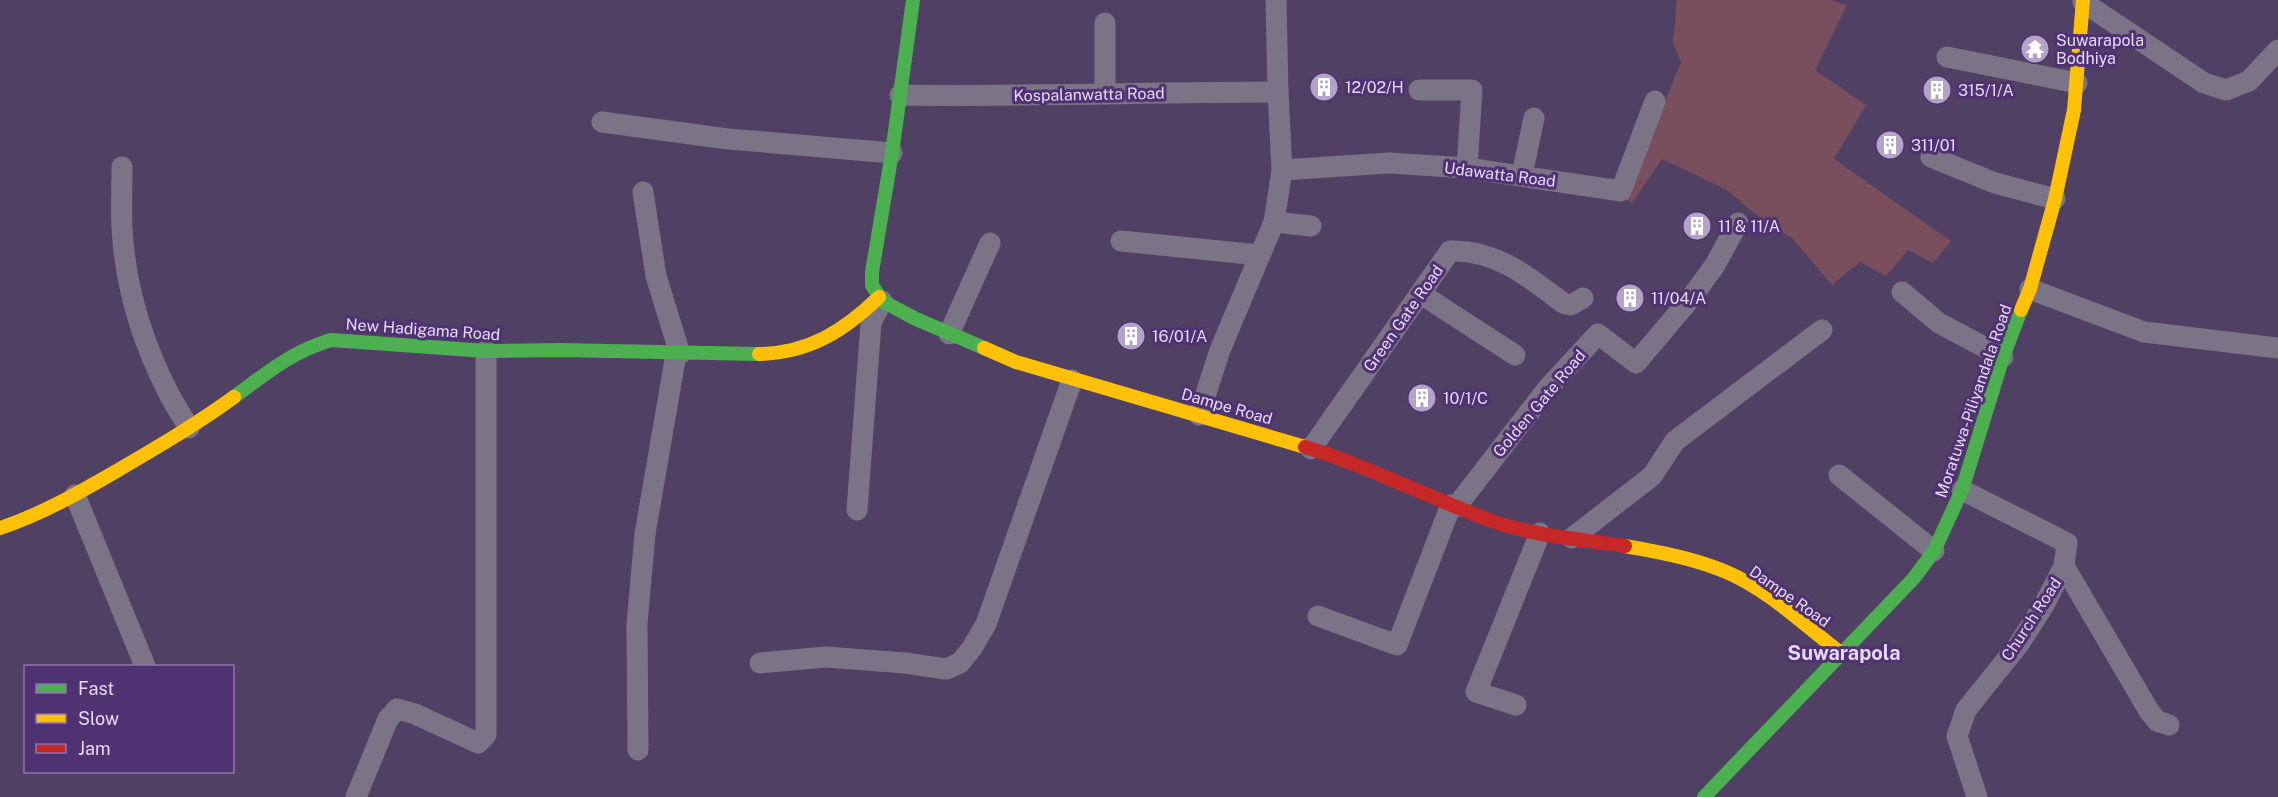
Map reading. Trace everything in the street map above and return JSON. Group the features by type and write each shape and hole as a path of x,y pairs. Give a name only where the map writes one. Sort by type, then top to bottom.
{"street":[{"path":"857,510 871,323 880,299 872,285 872,272 892,153 913,0"},
{"path":"1199,415 1220,350 1274,222 1282,171 1276,0"},
{"path":"2083,1 2204,83 2226,90 2249,81 2278,50"},
{"name":"Moratuwa-Piliyandala Road","path":"1704,797 1914,578 1934,551 1962,490 2003,357 2030,289 2055,199 2078,83 2083,1"},
{"path":"1105,23 1105,93"},
{"path":"1947,57 2078,83"},
{"path":"1419,90 1472,90 1467,168"},
{"name":"Kospalanwatta Road","path":"900,95 1278,92"},
{"name":"Udawatta Road","path":"1282,171 1389,163 1467,168 1621,192 1655,101"},
{"path":"1522,175 1534,118"},
{"path":"602,122 728,139 892,153"},
{"path":"1931,157 1995,183 2055,199"},
{"path":"122,167 122,228 130,290 140,328 169,394 189,428"},
{"path":"638,750 637,624 645,534 678,354 656,276 643,192"},
{"path":"1274,222 1311,226"},
{"name":"Golden Gate Road","path":"1454,506 1548,388 1598,334 1636,363 1691,298 1715,265 1738,223"},
{"path":"1121,241 1259,255"},
{"path":"949,334 990,243"},
{"name":"Green Gate Road","path":"1311,449 1449,251 1467,250 1490,256 1520,271 1563,303 1571,305 1583,298"},
{"path":"2030,289 2144,332 2278,348"},
{"path":"1902,292 1939,323 2003,357"},
{"path":"1421,294 1515,355"},
{"name":"Dampe Road","path":"880,299 949,334 1016,362 1311,449 1373,471 1491,521 1540,534 1660,552 1726,572 1764,594 1842,654"},
{"name":"New Hadigama Road","path":"0,528 22,522 75,495 189,428 292,355 331,340 372,340 486,351 560,350 737,356 777,354 801,348 824,338 854,321 880,299"},
{"path":"1572,538 1652,476 1675,441 1822,330"},
{"path":"356,797 388,719 397,709 415,714 478,743 486,735 486,351"},
{"path":"760,663 826,657 905,663 946,669 960,663 986,624 1072,380"},
{"path":"1839,475 1934,551"},
{"name":"Church Road","path":"1962,490 2067,543 2064,566 2044,605 2019,644 1966,710 1957,736 1977,797"},
{"path":"75,495 145,665"},
{"path":"1318,616 1397,645 1454,506"},
{"path":"1516,705 1476,692 1540,534"},
{"path":"2064,566 2149,711 2157,721 2169,725"}],"shaded area":[{"path":"1677,0 1831,0 1847,5 1815,70 1866,105 1834,159 1951,241 1933,263 1908,250 1886,276 1860,262 1832,285 1793,239 1754,213 1727,190 1662,159 1632,203 1625,199 1681,62 1673,43"}],"traffic: fast":[{"path":"913,0 892,153 872,272 872,285 882,301 916,319 984,348"},
{"path":"1704,797 1914,578 1934,551 1962,490 2003,357 2021,310"},
{"path":"234,397 291,357 331,340 486,351 560,350 759,354"}],"traffic: slow":[{"path":"2021,310 2030,289 2055,199 2074,110 2083,0"},
{"path":"759,354 794,349 825,338 853,320 879,297"},
{"path":"984,348 1016,362 1305,447"},
{"path":"0,528 47,509 91,486 178,434 234,397"},
{"path":"1625,546 1688,559 1724,571 1771,598 1842,654"}],"traffic: jam":[{"path":"1305,447 1352,463 1505,525 1556,536 1625,546"}],"place":[{"name":"Suwarapola Bodhiya","path":"2035,49"},
{"name":"12/02/H","path":"1324,87"},
{"name":"315/1/A","path":"1937,90"},
{"name":"311/01","path":"1890,145"},
{"name":"11 & 11/A","path":"1697,226"},
{"name":"11/04/A","path":"1630,298"},
{"name":"16/01/A","path":"1131,336"},
{"name":"10/1/C","path":"1422,398"}],"district":[{"name":"Suwarapola","path":"1844,653"}]}
